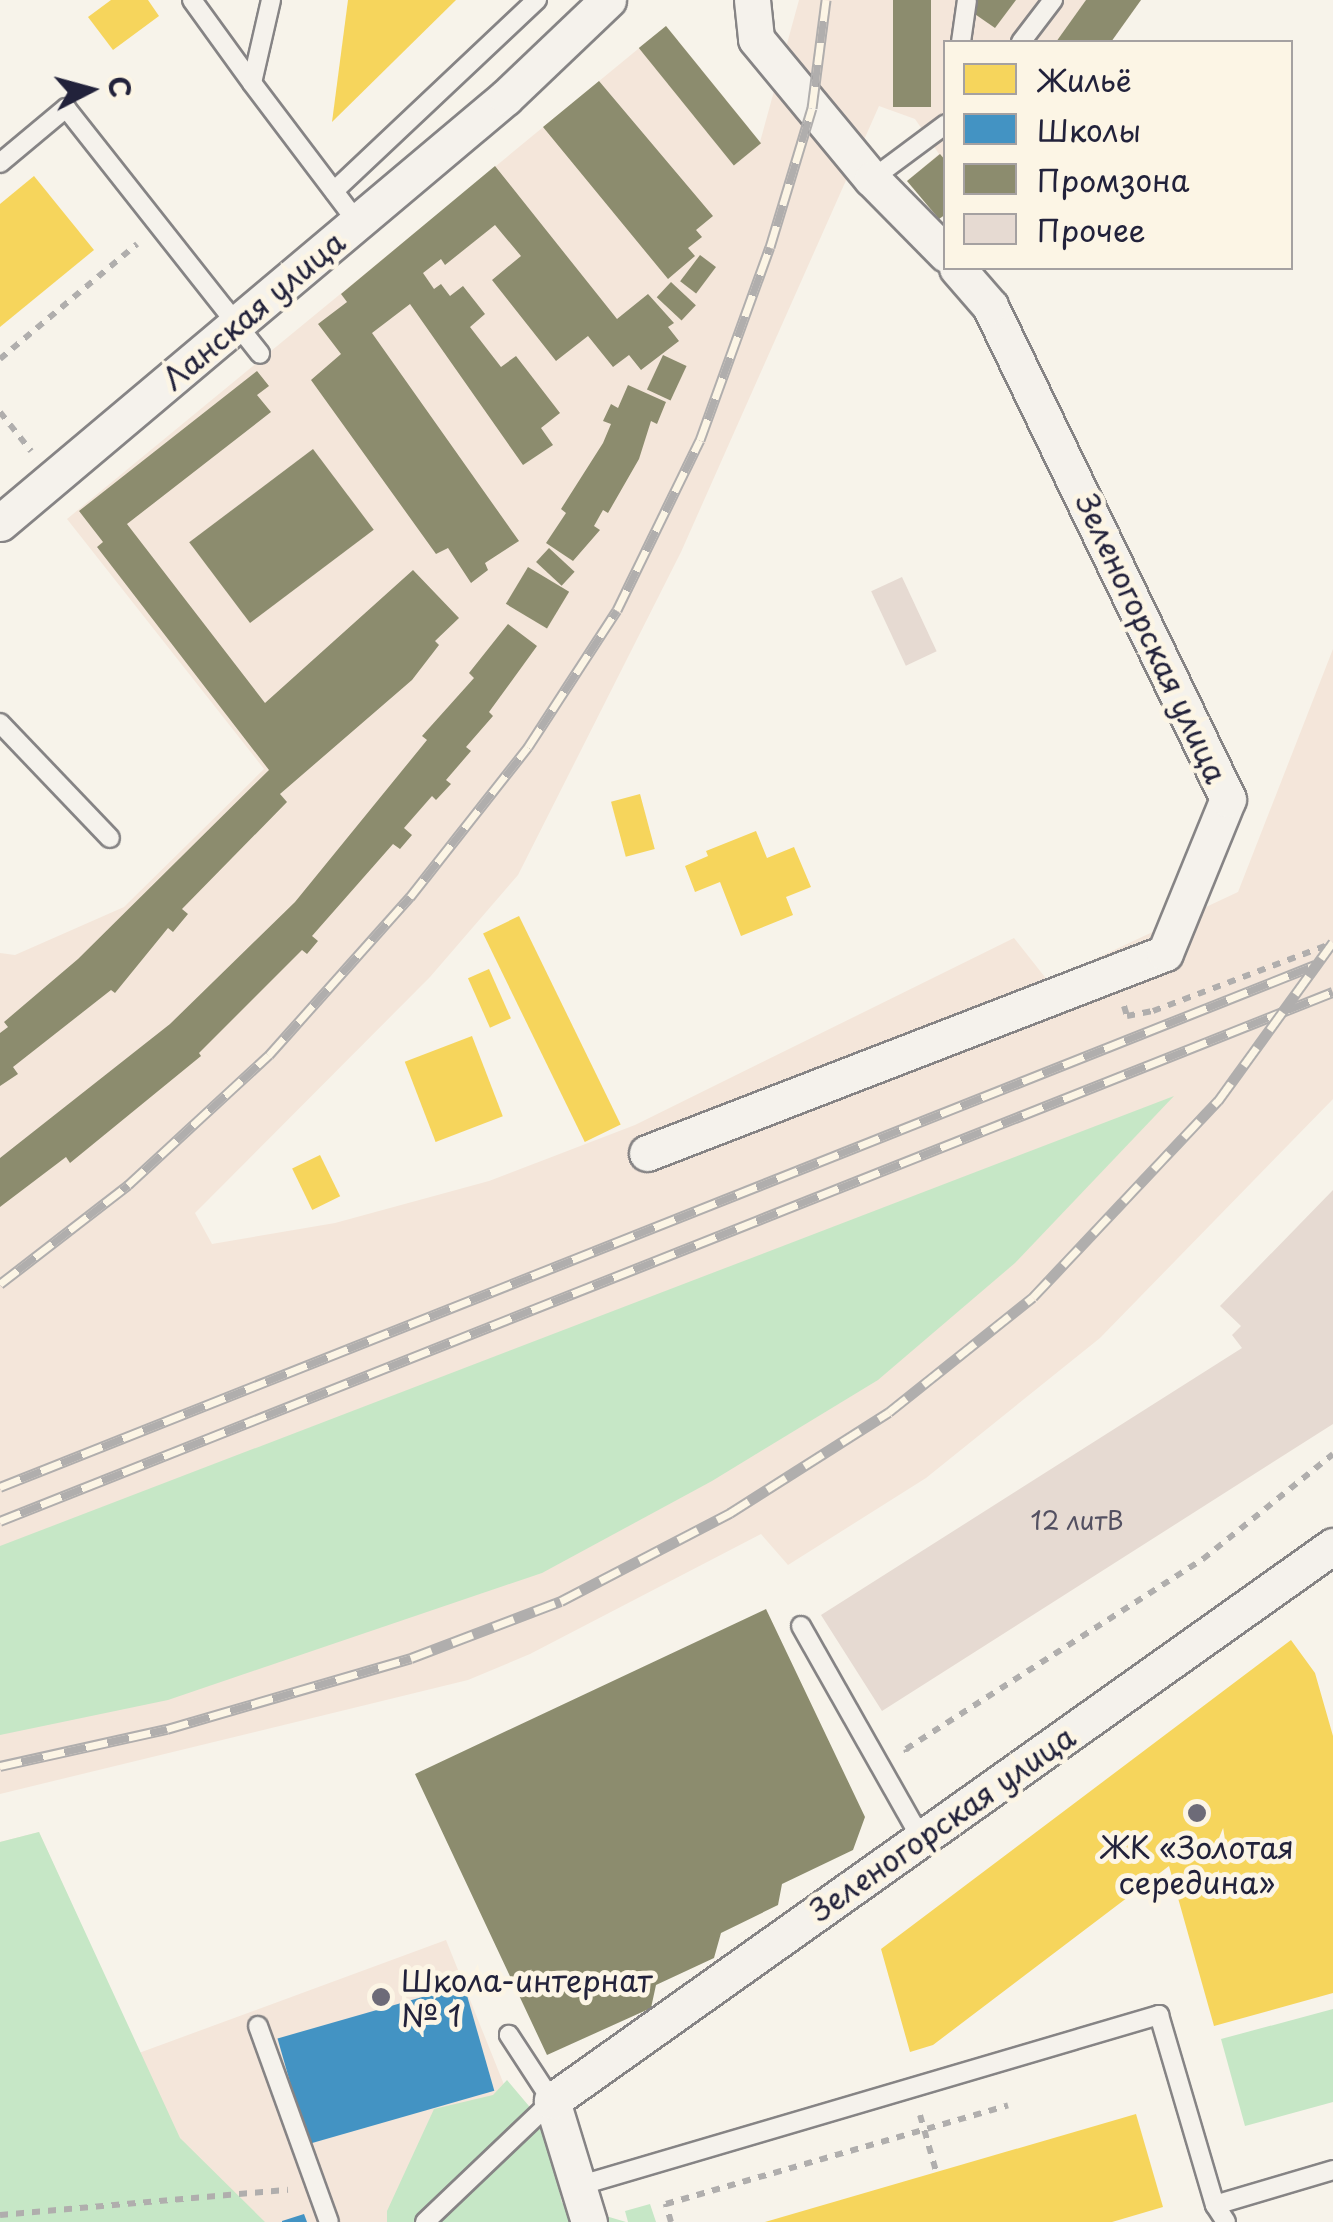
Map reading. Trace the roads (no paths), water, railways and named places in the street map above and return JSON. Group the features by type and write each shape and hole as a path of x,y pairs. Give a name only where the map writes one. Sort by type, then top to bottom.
{"street":[{"name":"Ланская улица","path":"0,523 506,96 608,0"},
{"path":"752,0 756,39 872,179 943,251"},
{"name":"Зеленогорская улица","path":"647,1153 1164,953 1228,799 990,306 959,270"},
{"name":"Зеленогорская улица","path":"552,2100 1333,1546"},
{"path":"552,2100 589,2222"}],"lane":[{"path":"192,0 357,222"},
{"path":"252,83 271,0"},
{"path":"334,191 537,0"},
{"path":"962,40 966,0"},
{"path":"1023,40 1053,0"},
{"path":"0,163 66,108 260,354"},
{"path":"872,179 943,126"},
{"path":"0,723 110,838"},
{"path":"800,1626 920,1838"},
{"path":"578,2186 1160,2016 1214,2213 1226,2222"},
{"path":"258,2026 329,2222"},
{"path":"425,2222 552,2100 509,2035"},
{"path":"1214,2213 1333,2170"}],"railway":[{"path":"0,1284 128,1185 269,1055 410,897 528,747 617,610 700,440 770,247 812,108 826,0"},
{"path":"0,1766 167,1729 411,1658 561,1601 730,1513 889,1412 1033,1297 1218,1101 1333,942"},
{"path":"0,1487 1315,965"},
{"path":"0,1521 1333,992"}],"place":[{"name":"ЖК «Золотая середина»","path":"1197,1813"},
{"name":"Школа-интернат № 1","path":"381,1997"}]}
